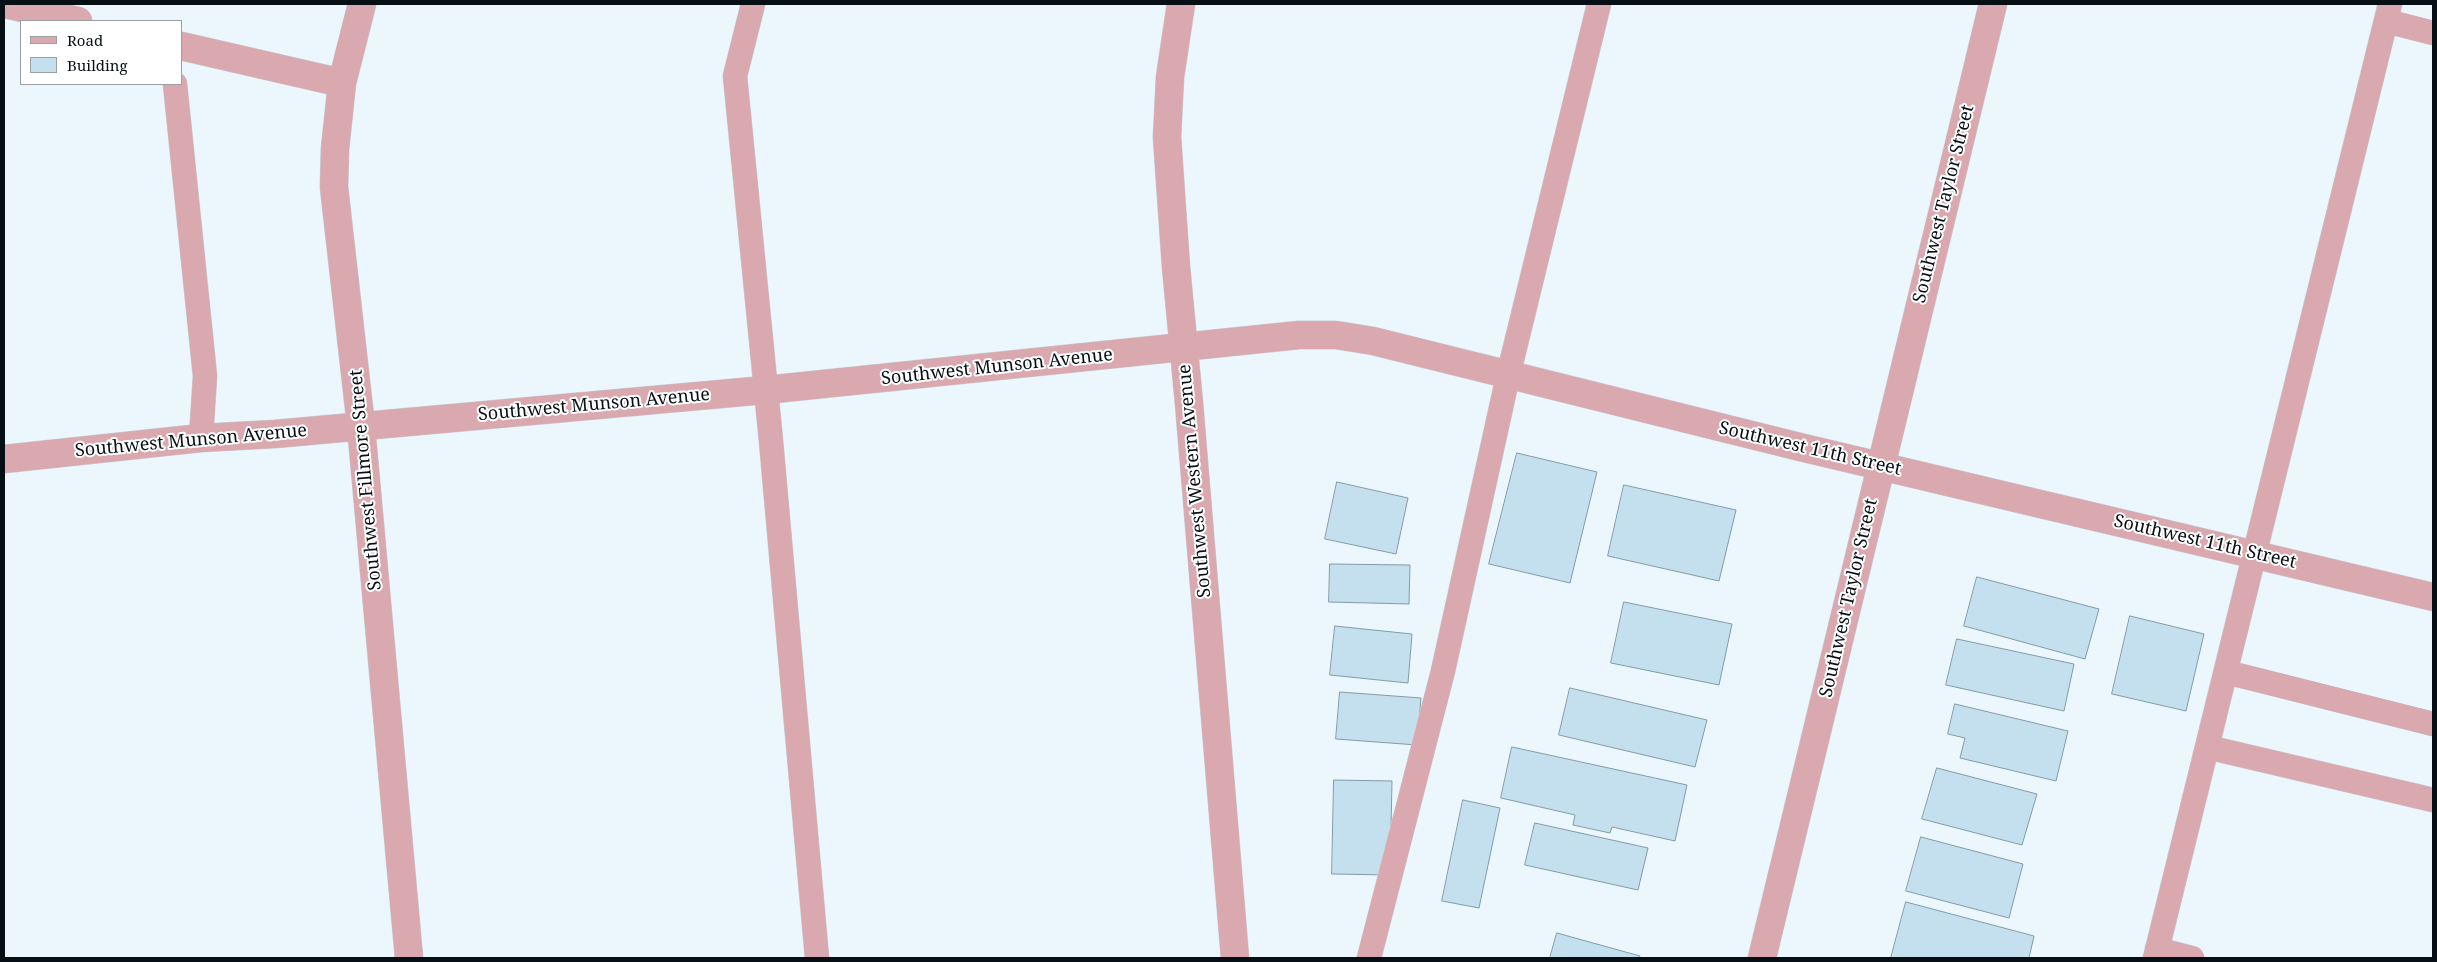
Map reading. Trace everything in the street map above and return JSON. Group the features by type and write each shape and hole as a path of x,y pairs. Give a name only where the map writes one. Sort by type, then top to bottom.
{"street":[{"path":"5,4 74,20"},
{"name":"Southwest Fillmore Street","path":"362,4 342,83 335,149 334,187 362,426 408,958"},
{"name":"Southwest Western Avenue","path":"1181,4 1170,77 1167,137 1176,267 1235,958"},
{"name":"Southwest Taylor Street","path":"1762,958 1993,4"},
{"path":"182,46 342,83"},
{"name":"Southwest 11th Street","path":"1184,348 1299,335 1336,335 1373,341 1508,376 2433,596"},
{"name":"Southwest Munson Avenue","path":"4,460 200,438 362,426 765,390 1184,348"}],"lane":[{"path":"753,4 735,76 817,958"},
{"path":"1369,958 1443,671 1508,376 1599,4"},
{"path":"2192,958 2156,954 2388,12 2433,33"},
{"path":"175,85 205,376 200,438"},
{"path":"2226,672 2433,724"},
{"path":"2207,747 2433,800"}],"building":[{"path":"1517,453 1597,472 1570,583 1489,564"},
{"path":"1337,482 1408,498 1396,554 1325,539"},
{"path":"1624,485 1736,510 1719,581 1608,556"},
{"path":"1330,564 1410,565 1409,604 1329,602"},
{"path":"1977,577 2099,609 2085,659 1964,626"},
{"path":"1624,602 1732,624 1719,685 1611,663"},
{"path":"2130,616 2204,634 2186,711 2112,694"},
{"path":"1335,626 1412,634 1408,683 1330,675"},
{"path":"1957,639 2074,664 2064,711 1946,685"},
{"path":"1570,688 1707,720 1695,767 1559,735"},
{"path":"1340,692 1421,698 1417,745 1336,739"},
{"path":"1955,704 2068,731 2056,781 1960,758 1965,738 1948,734"},
{"path":"1512,747 1687,785 1675,841 1612,827 1610,833 1573,825 1575,815 1501,798"},
{"path":"1937,768 2037,794 2022,845 1922,819"},
{"path":"1334,780 1392,781 1390,875 1332,874"},
{"path":"1463,800 1500,808 1479,908 1442,901"},
{"path":"1535,823 1648,848 1638,890 1525,865"},
{"path":"1921,837 2023,864 2009,918 1906,891"},
{"path":"1906,902 2034,936 2029,958 1891,958"},
{"path":"1557,933 1640,956 1639,958 1550,958"}]}
